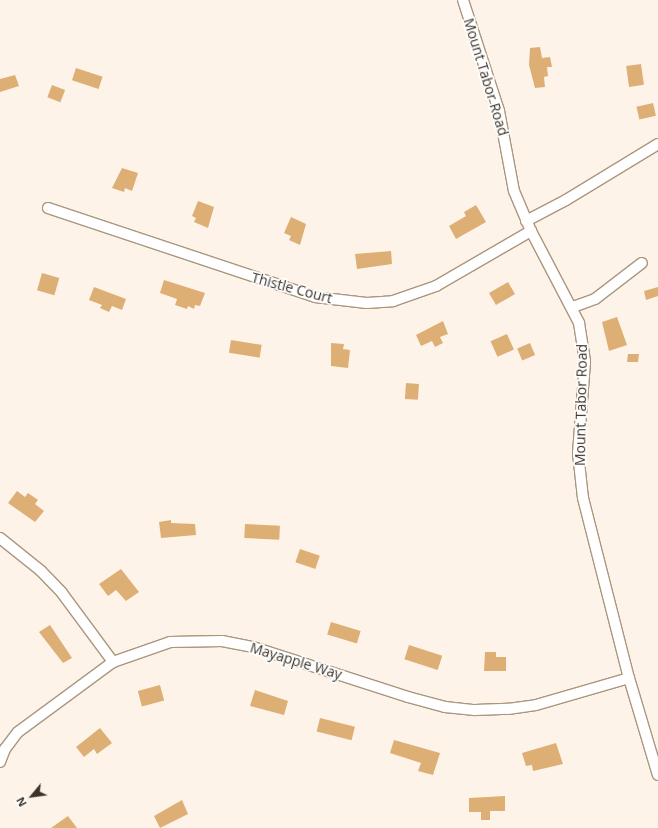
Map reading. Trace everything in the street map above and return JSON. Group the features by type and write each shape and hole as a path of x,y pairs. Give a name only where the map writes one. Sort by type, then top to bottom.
{"street":[{"name":"Mount Tabor Road","path":"463,0 499,112 514,191 530,231 573,307 583,338 585,362 578,453 581,483 589,526 629,678 658,775"},
{"path":"526,221 566,200 658,144"},
{"name":"Thistle Court","path":"48,208 292,291 322,299 367,303 393,301 436,286 530,231"},
{"path":"573,307 595,299 642,263"},
{"path":"0,538 41,571 62,593 113,662"},
{"name":"Mayapple Way","path":"0,762 5,749 18,732 113,662 170,642 222,641 253,647 416,699 445,707 475,710 508,710 536,705 629,678"}],"building":[{"path":"540,47 542,58 550,57 552,67 547,67 548,76 544,77 545,87 535,88 529,65 530,48"},
{"path":"641,64 644,85 629,87 626,66"},
{"path":"76,68 103,77 99,89 72,80"},
{"path":"15,75 19,86 0,92 0,79"},
{"path":"52,85 65,90 60,102 47,97"},
{"path":"653,103 656,116 639,119 636,107"},
{"path":"122,168 138,173 132,191 125,188 124,192 112,188"},
{"path":"198,201 214,207 208,228 194,222 196,218 192,216"},
{"path":"476,205 486,222 456,239 449,226 466,216 464,212"},
{"path":"291,217 306,224 300,245 289,240 291,236 284,233"},
{"path":"391,251 392,264 357,269 355,254"},
{"path":"42,273 59,278 54,295 37,290"},
{"path":"164,280 205,293 200,306 195,305 194,309 188,306 187,309 175,305 177,299 160,293"},
{"path":"508,282 515,294 496,305 489,293"},
{"path":"94,287 126,299 122,310 112,306 109,312 100,308 102,305 89,300"},
{"path":"658,287 658,296 646,300 644,291"},
{"path":"617,317 627,345 609,351 602,322"},
{"path":"443,321 448,334 440,337 443,343 435,347 432,341 421,346 416,335"},
{"path":"507,334 514,350 497,357 491,341"},
{"path":"231,340 262,345 260,358 229,353"},
{"path":"331,343 344,344 343,349 350,350 348,368 331,366"},
{"path":"530,343 535,355 522,360 517,348"},
{"path":"628,354 639,354 638,362 627,362"},
{"path":"406,383 419,384 418,400 405,399"},
{"path":"17,491 25,497 28,493 38,500 35,504 44,511 35,522 8,503"},
{"path":"171,520 171,523 195,524 196,535 161,538 159,522"},
{"path":"245,524 280,526 279,540 244,538"},
{"path":"300,549 320,556 315,569 295,562"},
{"path":"121,569 139,592 126,601 116,590 108,596 99,584"},
{"path":"331,622 361,631 357,643 327,634"},
{"path":"50,625 72,658 63,663 39,632"},
{"path":"409,645 442,656 438,670 404,659"},
{"path":"485,652 496,652 496,657 506,657 506,671 484,671"},
{"path":"160,685 164,700 142,706 138,691"},
{"path":"255,690 288,701 284,715 250,706"},
{"path":"320,718 355,727 352,740 317,732"},
{"path":"100,728 112,743 97,754 94,749 84,757 76,747"},
{"path":"394,740 440,753 433,775 418,771 421,763 390,753"},
{"path":"556,743 563,764 533,771 532,765 526,766 522,753"},
{"path":"505,796 505,811 490,811 490,820 481,820 481,812 469,812 469,798"},
{"path":"182,800 188,814 160,828 154,816"},
{"path":"68,816 77,828 51,828"}]}
